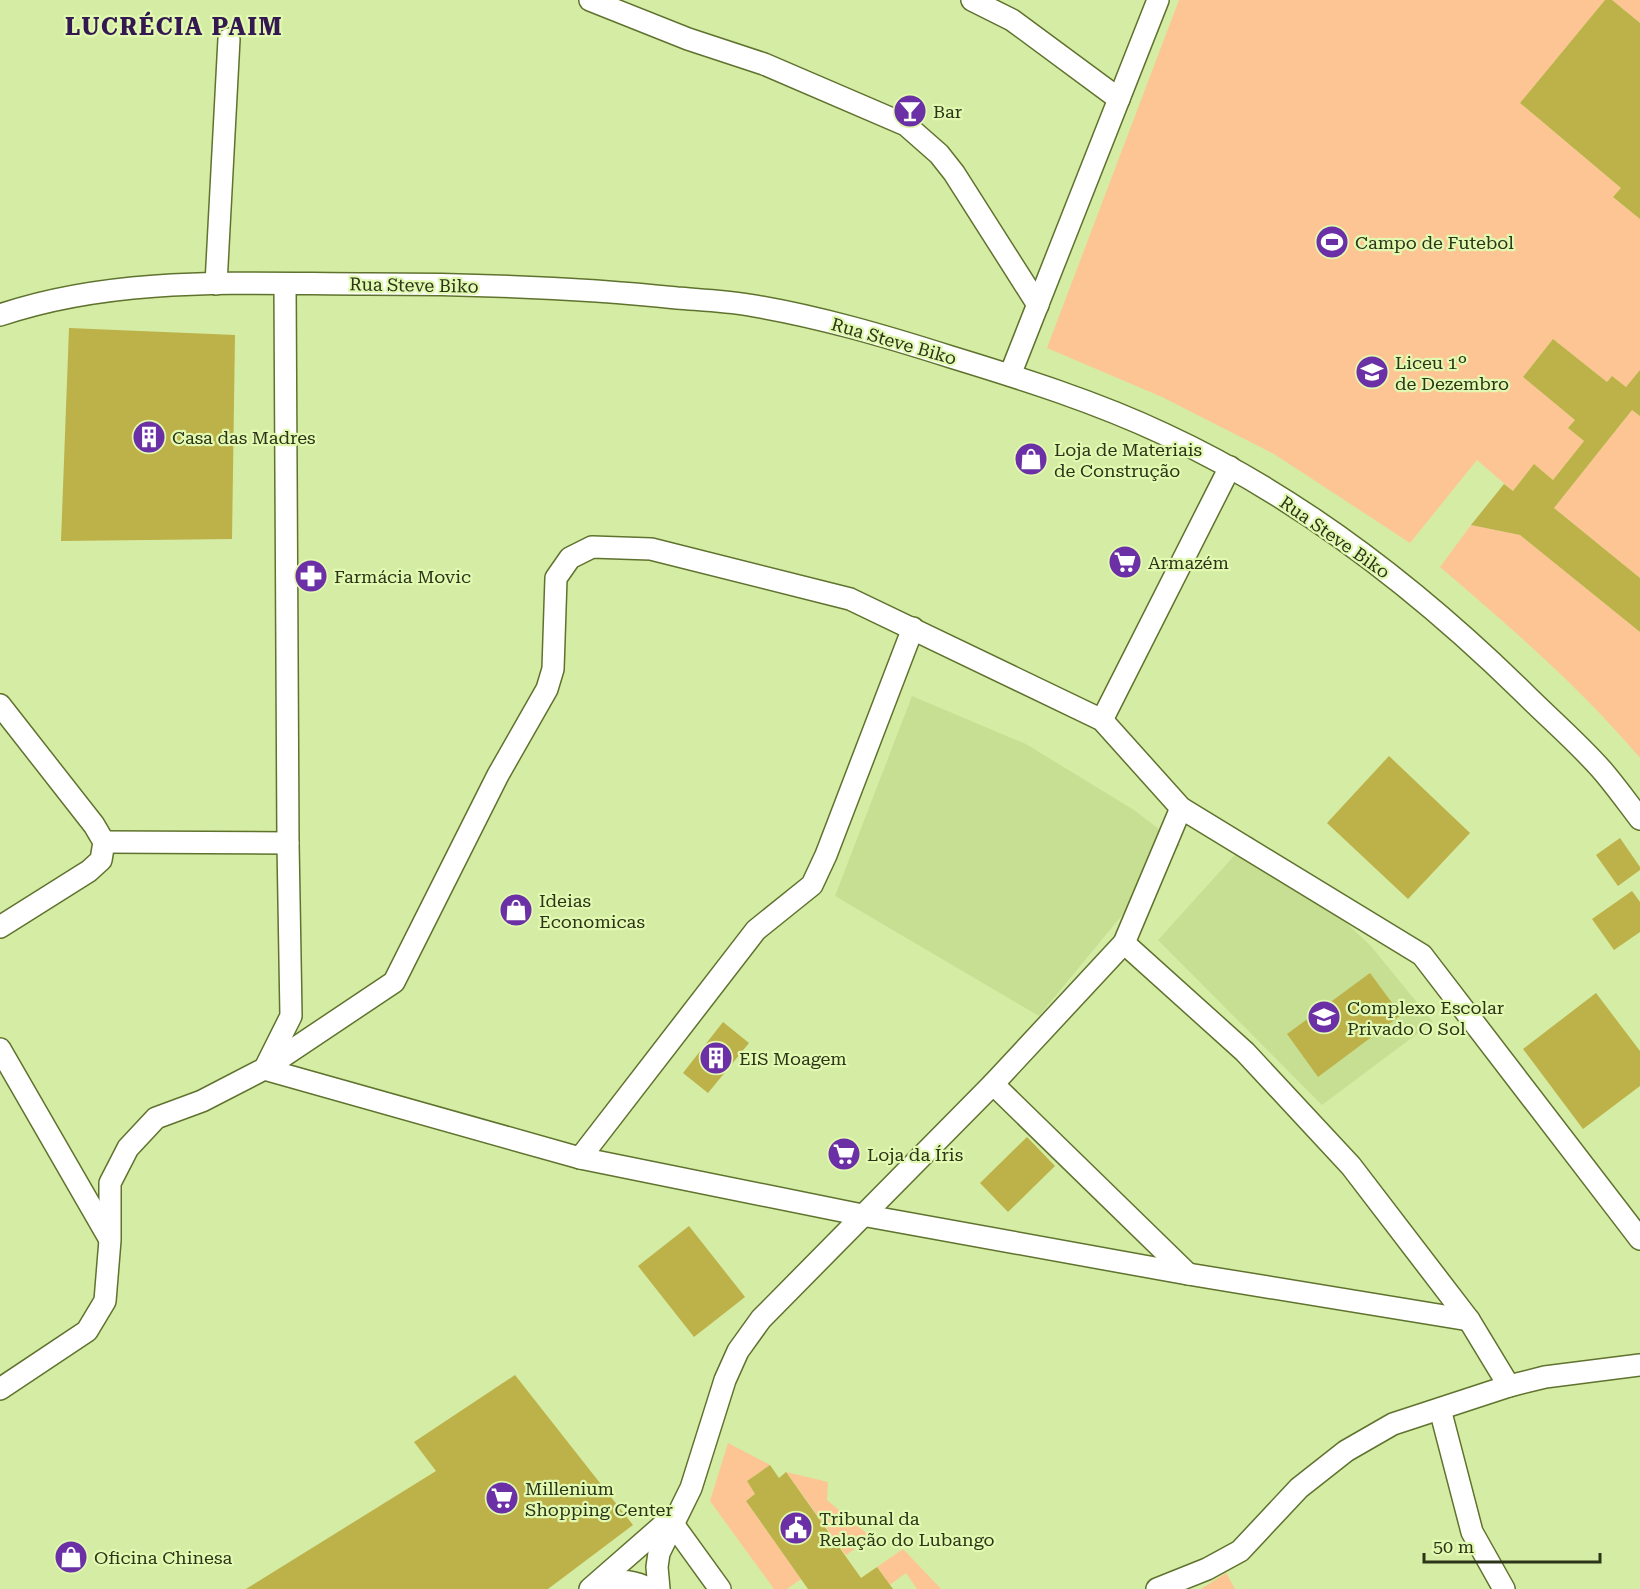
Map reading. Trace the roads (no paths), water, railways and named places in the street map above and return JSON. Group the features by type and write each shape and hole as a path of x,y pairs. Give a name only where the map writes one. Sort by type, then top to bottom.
{"street":[{"path":"590,0 688,39 764,64 906,125 939,154 954,173 1038,305"},
{"path":"972,0 1012,20 1119,99"},
{"path":"1011,375 1158,0"},
{"path":"216,284 229,39"},
{"name":"Rua Steve Biko","path":"0,315 33,304 83,293 216,284 548,287 749,305 876,333 1011,375 1105,408 1165,434 1230,467 1301,511 1389,573 1486,656 1600,768 1640,819"},
{"path":"264,1069 291,1016 285,284"},
{"path":"1102,720 1230,467"},
{"path":"0,1389 87,1331 105,1302 110,1240 110,1183 128,1148 156,1118 202,1101 264,1069 394,982 498,775 547,688 553,669 556,578 570,558 592,547 651,549 850,599 1102,720 1181,808 1422,956 1640,1239"},
{"path":"580,1158 756,930 812,885 826,855 913,628"},
{"path":"0,705 94,825 104,842 101,860 88,871 0,927"},
{"path":"659,1589 658,1553 691,1488 725,1380 738,1351 761,1319 993,1084 1124,943 1181,808"},
{"path":"104,842 288,843"},
{"path":"1124,943 1245,1052 1343,1157 1469,1320 1509,1386"},
{"path":"0,1049 110,1240"},
{"path":"264,1069 580,1158 862,1215 1188,1274 1469,1320"},
{"path":"993,1084 1188,1274"},
{"path":"1157,1589 1207,1569 1240,1551 1299,1488 1346,1451 1393,1425 1509,1386 1545,1377 1640,1365"},
{"path":"1440,1409 1472,1532 1504,1589"},
{"path":"590,1589 676,1517"},
{"path":"676,1517 720,1589"},
{"path":"598,1589 627,1583 643,1589"}],"place":[{"name":"Bar","path":"910,111"},
{"name":"Campo de Futebol","path":"1332,242"},
{"name":"Liceu 1º de Dezembro","path":"1372,372"},
{"name":"Casa das Madres","path":"149,437"},
{"name":"Loja de Materiais de Construção","path":"1031,459"},
{"name":"Armazém","path":"1125,562"},
{"name":"Farmácia Movic","path":"311,576"},
{"name":"Ideias Economicas","path":"516,910"},
{"name":"Complexo Escolar Privado O Sol","path":"1324,1017"},
{"name":"EIS Moagem","path":"716,1058"},
{"name":"Loja da Íris","path":"844,1154"},
{"name":"Millenium Shopping Center","path":"502,1498"},
{"name":"Tribunal da Relação do Lubango","path":"796,1528"},
{"name":"Oficina Chinesa","path":"71,1557"}],"district":[{"name":"LUCRÉCIA PAIM","path":"174,27"}]}
